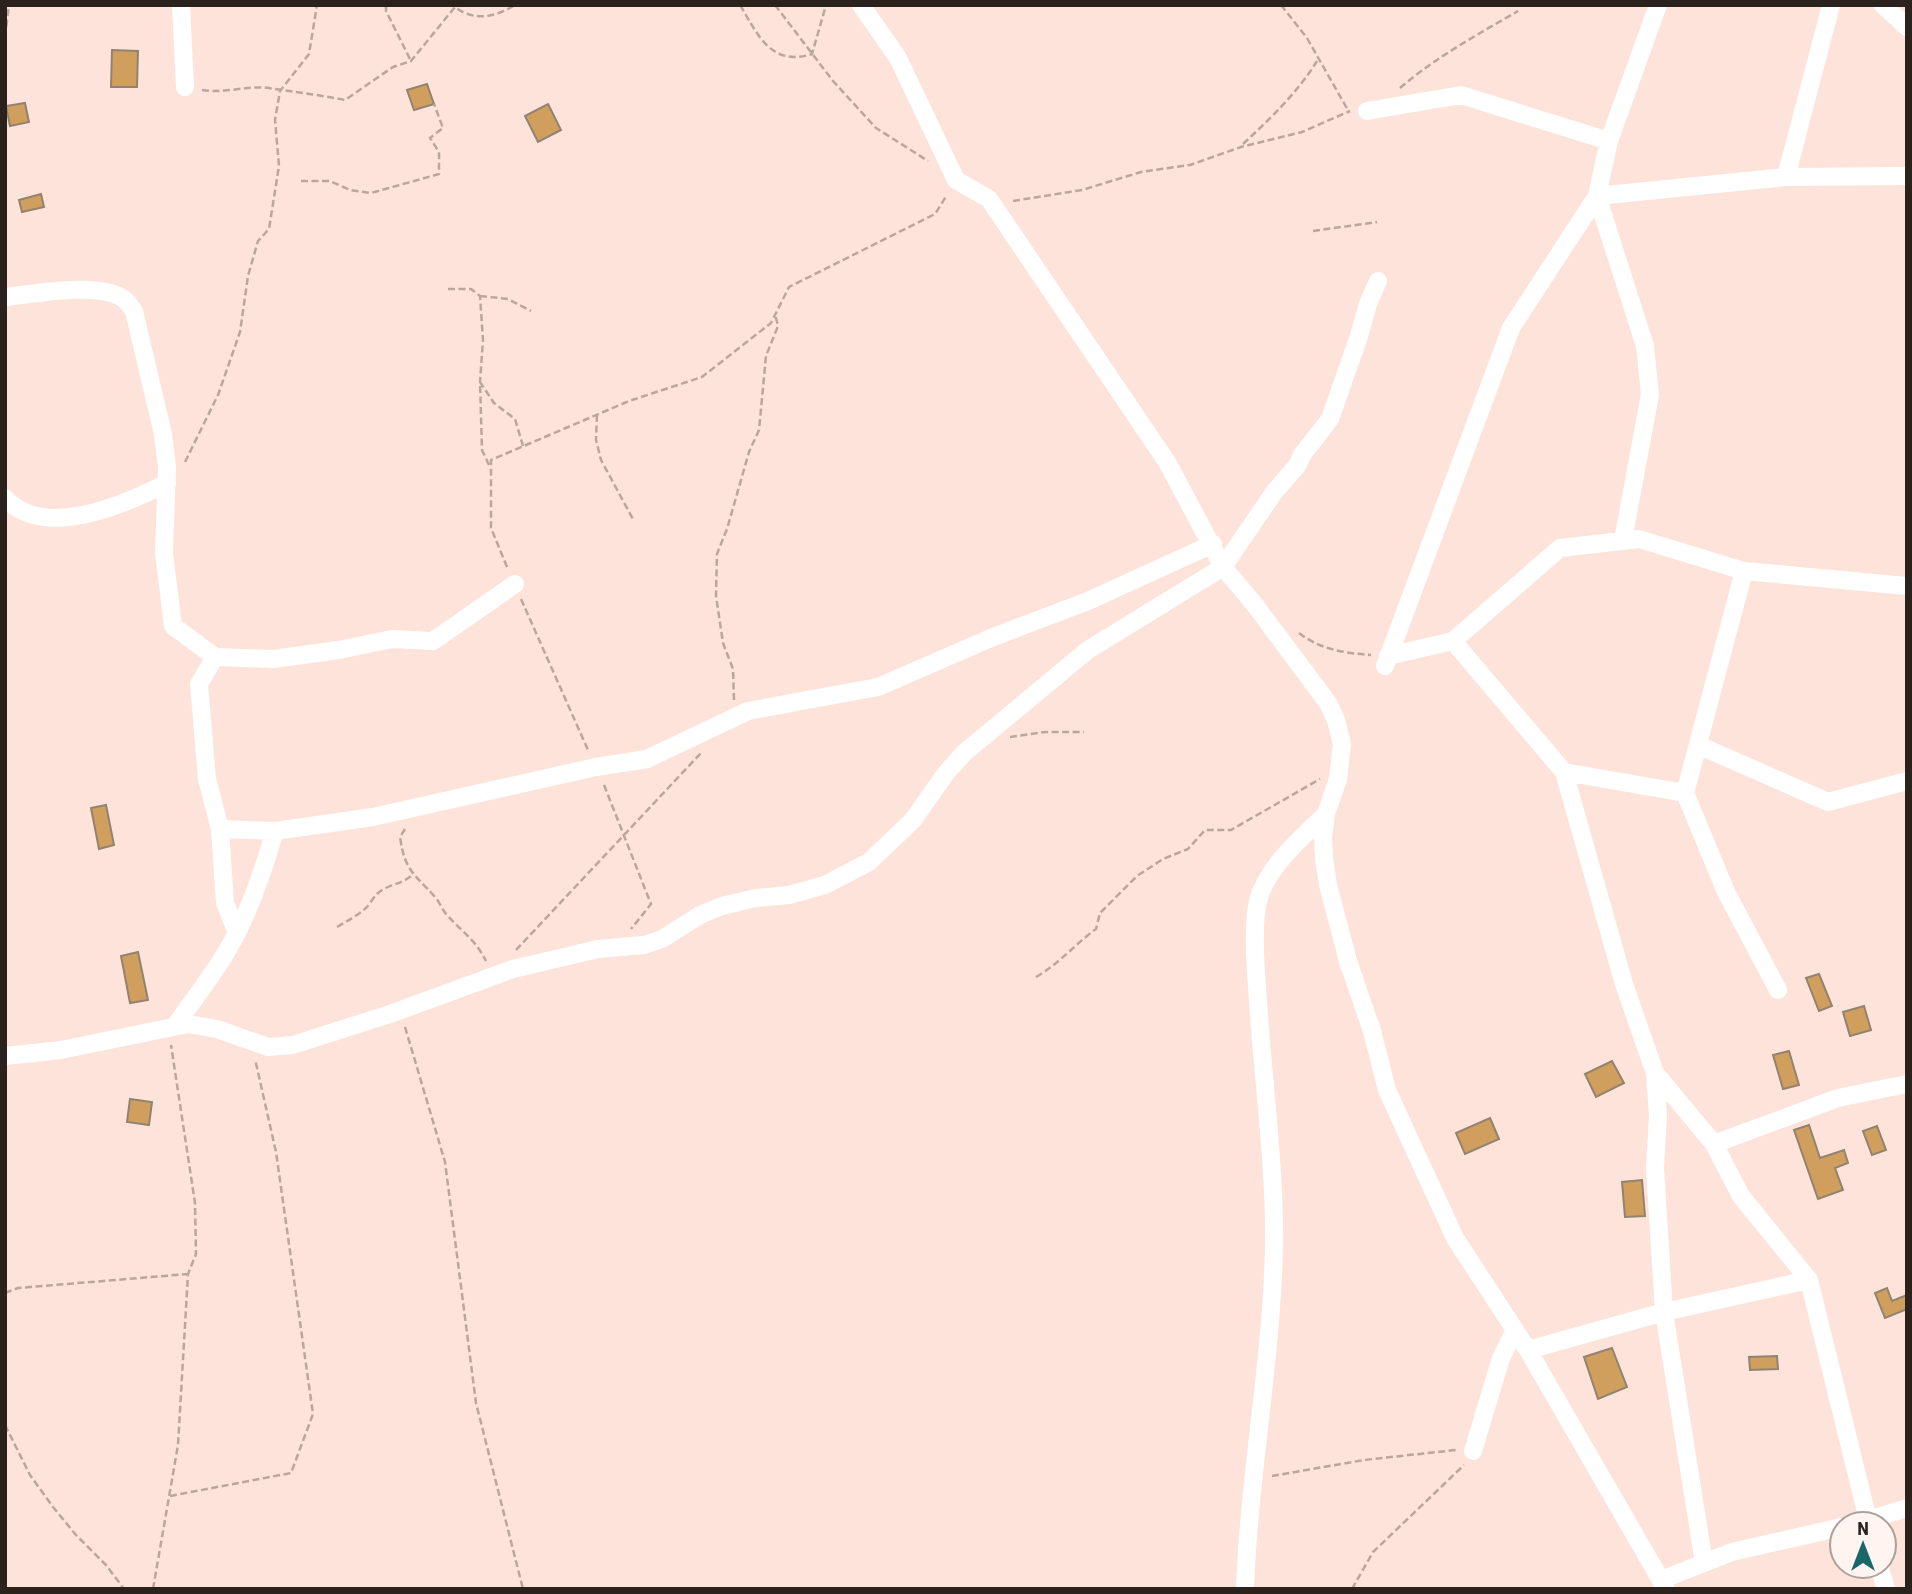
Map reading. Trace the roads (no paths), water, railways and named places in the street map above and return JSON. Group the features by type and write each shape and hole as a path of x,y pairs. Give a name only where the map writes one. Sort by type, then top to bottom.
{"street":[{"path":"181,5 185,87"},
{"path":"861,5 898,58 956,180 989,199 1167,462 1223,567 1328,703 1342,744 1339,770 1326,814 1323,837 1328,885 1387,1090 1455,1238 1528,1350 1663,1584 1732,1552 1828,1530"},
{"path":"1658,5 1609,141 1597,196 1511,328 1383,659 1453,641 1560,548 1639,539 1744,571 1907,586"},
{"path":"1786,177 1830,5"},
{"path":"1882,5 1907,27"},
{"path":"1358,110 1461,95 1609,141"},
{"path":"1597,196 1786,177 1907,176"},
{"path":"1597,196 1645,346 1650,395 1623,540"},
{"path":"5,1056 61,1050 175,1026 203,1026 268,1047 293,1045 401,1010 491,976 598,949 644,945 662,939 699,915 722,906 756,898 789,895 825,885 869,862 913,820 946,773 964,753 1088,650 1223,567 1275,491 1297,466 1302,455 1330,419 1359,336 1367,304 1378,281"},
{"path":"5,297 79,290 108,291 125,299 134,311 163,434 167,483 164,554 173,626 215,657 273,659 392,639 433,641 514,584"},
{"path":"5,498 20,511 43,518 77,515 106,509 167,483"},
{"path":"220,829 275,831 373,817 596,767 647,759 748,710 878,687 991,638 1088,601 1213,544"},
{"path":"1744,571 1685,793 1726,892 1778,990"},
{"path":"1453,641 1564,772 1624,984 1655,1073 1658,1116 1655,1168 1664,1312 1704,1563"},
{"path":"215,657 199,684 207,779 220,829 225,903 237,933"},
{"path":"1698,745 1828,802 1907,782"},
{"path":"1564,772 1685,793"},
{"path":"1245,1589 1252,1479 1274,1244 1256,976 1257,910 1265,885 1281,860 1326,814"},
{"path":"175,1026 237,933 261,877 275,831"},
{"path":"1655,1073 1714,1143 1741,1196 1810,1280 1861,1510"},
{"path":"1714,1143 1838,1098 1907,1084"},
{"path":"1528,1350 1664,1312 1810,1280"},
{"path":"1472,1451 1501,1358 1515,1329"}]}
